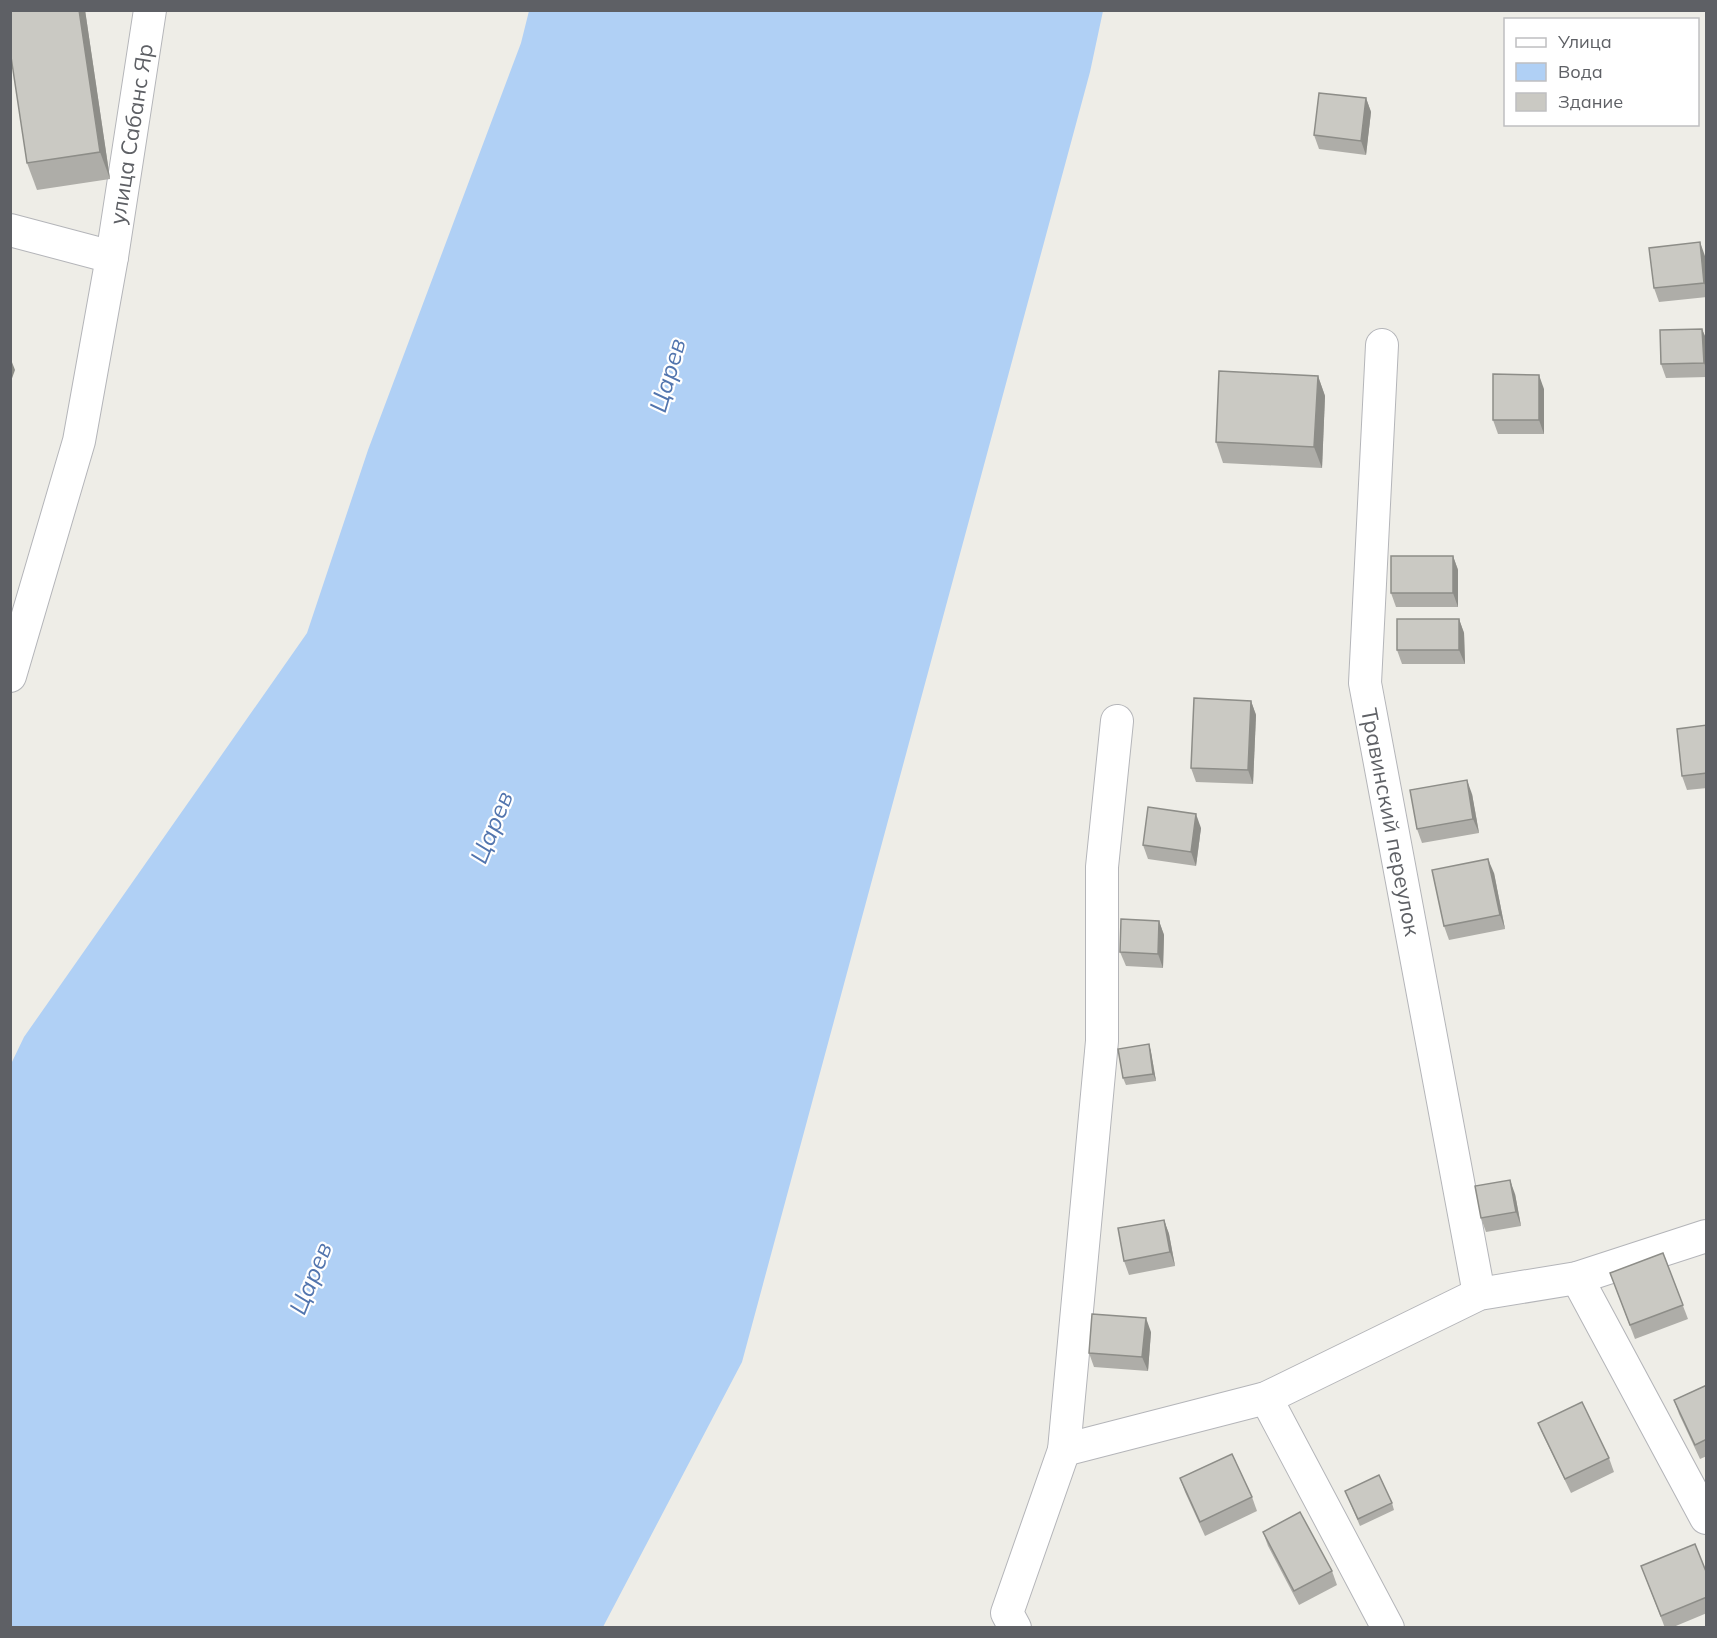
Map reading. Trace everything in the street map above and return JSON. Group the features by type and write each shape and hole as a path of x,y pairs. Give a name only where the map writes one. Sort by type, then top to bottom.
{"street":[{"name":"улица Сабанс Яр","path":"10,676 79,441 112,257 150,10"},
{"path":"10,230 112,257"},
{"name":"Травинский переулок","path":"1382,345 1365,683 1479,1294"},
{"path":"1011,1620 1064,1450 1102,1041 1102,867 1117,720"},
{"path":"1064,1450 1266,1398 1479,1294 1577,1278 1707,1236"},
{"path":"1577,1278 1707,1518"},
{"path":"1266,1398 1388,1628"}],"water":[{"name":"Царев","path":"529,11 1103,11 1090,72 742,1362 603,1627 11,1627 11,1064 24,1037 307,633 368,450 521,43"}],"building":[{"path":"10,10 79,10 100,152 27,163 10,50"},
{"path":"1319,93 1366,98 1361,141 1314,135"},
{"path":"1700,242 1704,283 1654,288 1649,248"},
{"path":"1702,329 1704,363 1661,364 1660,330"},
{"path":"1219,371 1318,376 1314,447 1216,442"},
{"path":"1493,374 1539,375 1539,420 1493,420"},
{"path":"1391,556 1453,556 1453,593 1391,593"},
{"path":"1397,619 1459,619 1459,650 1397,650"},
{"path":"1194,698 1251,701 1248,770 1191,768"},
{"path":"1707,725 1707,773 1682,776 1677,729"},
{"path":"1467,780 1473,819 1417,829 1410,790"},
{"path":"1148,807 1196,814 1191,852 1143,845"},
{"path":"1488,859 1500,915 1444,926 1432,870"},
{"path":"1121,919 1159,921 1158,954 1120,952"},
{"path":"1149,1044 1153,1074 1123,1078 1118,1049"},
{"path":"1510,1180 1516,1212 1481,1218 1475,1186"},
{"path":"1164,1220 1170,1252 1124,1261 1118,1228"},
{"path":"1663,1253 1683,1305 1630,1325 1610,1273"},
{"path":"1092,1314 1146,1318 1142,1357 1089,1353"},
{"path":"1707,1385 1707,1439 1695,1445 1674,1400"},
{"path":"1582,1402 1609,1458 1565,1479 1538,1423"},
{"path":"1232,1454 1252,1497 1200,1522 1180,1478"},
{"path":"1379,1475 1392,1503 1358,1519 1345,1491"},
{"path":"1300,1512 1332,1571 1294,1591 1263,1532"},
{"path":"1695,1544 1707,1574 1707,1597 1661,1616 1641,1566"}]}
